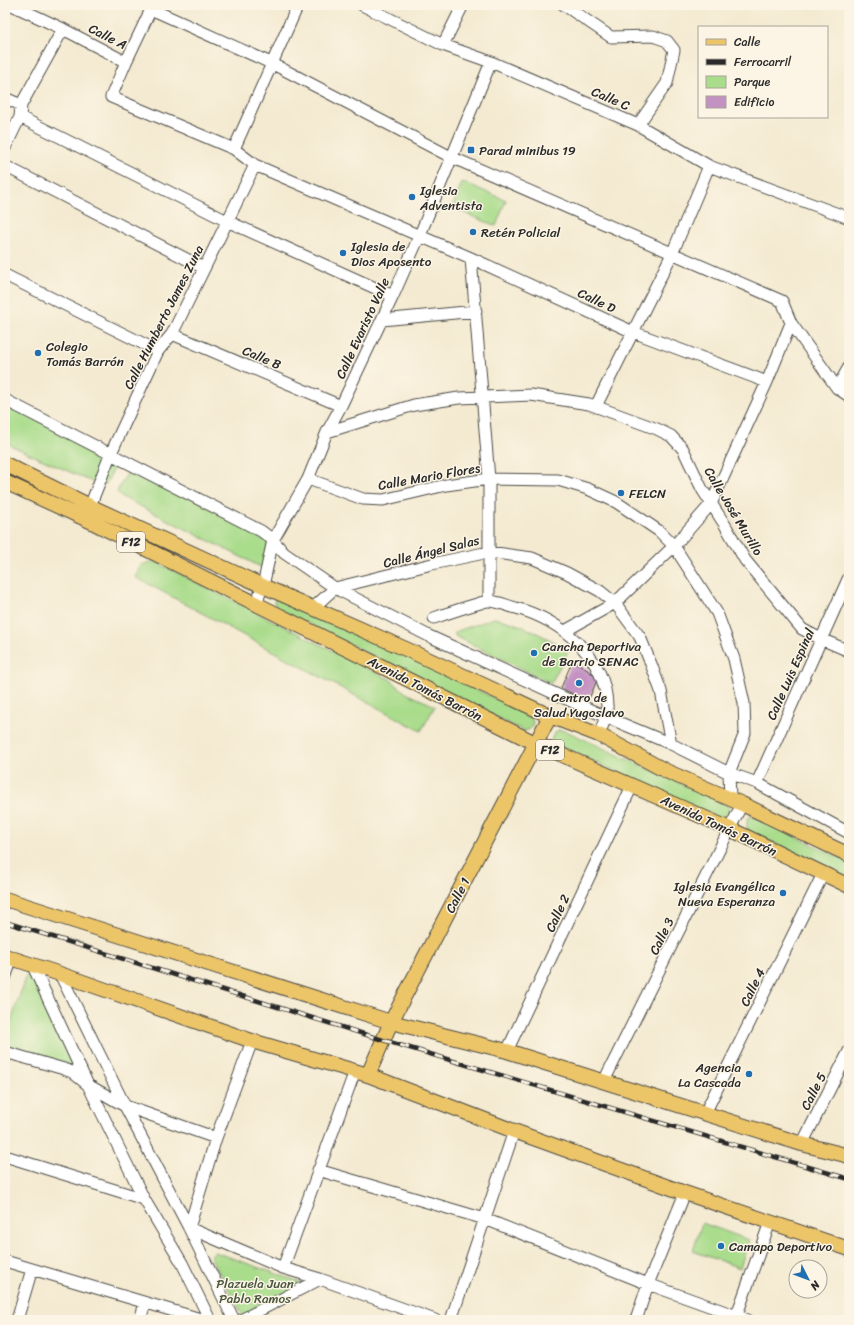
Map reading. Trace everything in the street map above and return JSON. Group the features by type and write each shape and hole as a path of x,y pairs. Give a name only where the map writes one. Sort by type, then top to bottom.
{"main road":[{"name":"Avenida Tomás Barrón","path":"5,464 90,506 263,586 408,650 550,716 599,735 666,771 736,801 849,855"},
{"name":"Avenida Tomás Barrón","path":"5,482 92,522 535,743 730,829 849,886"},
{"name":"Calle 1","path":"362,1073 391,1022 550,716"},
{"path":"5,899 391,1022 508,1051 802,1144 849,1156"},
{"path":"8,957 252,1041 362,1073 514,1131 685,1193 849,1249"}],"street":[{"name":"Calle A","path":"12,5 64,29 126,62"},
{"path":"234,149 298,5"},
{"name":"Calle C","path":"362,5 443,46 491,62 638,125 709,166 849,218"},
{"path":"443,46 463,5"},
{"path":"564,5 611,36 653,36 667,41 674,50 667,83 638,125"},
{"path":"126,62 152,7 273,64 451,157 782,301 791,324 837,388 849,396"},
{"path":"5,148 20,117 21,105 64,29"},
{"name":"Calle D","path":"126,62 111,97 234,149 255,165 471,258 633,332 767,382"},
{"name":"Calle Evaristo Valle","path":"256,603 263,586 273,540 308,479 327,432 341,406 420,237 451,157 491,62"},
{"path":"5,98 21,105"},
{"path":"20,117 227,221 393,296"},
{"name":"Calle Humberto James Zuna","path":"90,506 111,453 158,351 172,334 255,165"},
{"path":"5,166 204,268"},
{"path":"596,406 672,254 709,166"},
{"path":"471,258 489,479 489,601"},
{"path":"5,275 158,351"},
{"path":"382,320 476,311"},
{"path":"565,631 615,602 674,546 711,504 767,382 791,324"},
{"name":"Calle B","path":"172,334 341,406"},
{"path":"837,388 849,367"},
{"name":"Calle José Murillo","path":"327,432 414,405 459,398 531,395 589,404 657,429 671,436 683,448 702,490 725,525 745,560 802,629 849,651"},
{"path":"5,400 261,531 273,540 284,553 335,588 429,636 606,717 671,744 729,773 757,783 849,833"},
{"name":"Calle Mario Flores","path":"308,479 363,499 383,500 446,485 489,479 558,480 588,489 616,502 659,531 674,546 717,613 734,659 744,703 745,733 729,773 736,801"},
{"name":"Calle Ángel Salas","path":"313,608 335,588 489,552 532,558 568,573 600,591 615,602 640,637 651,664 661,691 671,744"},
{"name":"Calle Luis Espinal","path":"757,783 849,577"},
{"path":"434,618 489,601 526,611 550,621 565,631 590,656 605,684 608,707 599,735"},
{"name":"Calle 2","path":"508,1051 632,786"},
{"name":"Calle 3","path":"604,1081 730,829 736,801"},
{"name":"Calle 4","path":"705,1113 823,874"},
{"path":"5,978 8,957"},
{"path":"32,964 88,1085 144,1199 182,1263 210,1320"},
{"path":"60,974 125,1106 189,1228 234,1320"},
{"path":"189,1228 216,1138 252,1041"},
{"name":"Calle 5","path":"802,1144 849,1051"},
{"path":"5,1052 72,1072 88,1085 125,1106 216,1138"},
{"path":"283,1268 318,1170 362,1073"},
{"path":"451,1320 514,1131"},
{"path":"5,1156 144,1199"},
{"path":"318,1170 485,1219 736,1318 748,1320"},
{"path":"636,1320 648,1284 685,1193"},
{"path":"736,1318 770,1222"},
{"path":"189,1228 283,1268 320,1279 435,1320"},
{"path":"5,1261 204,1320"},
{"path":"17,1320 32,1270"},
{"path":"241,1320 320,1279"},
{"path":"140,1320 145,1303"}],"green space":[{"path":"462,182 506,200 496,226 452,208"},
{"path":"5,403 117,462 106,484 99,485 5,443"},
{"path":"130,468 270,534 265,561 261,567 120,496 117,491"},
{"path":"154,561 391,680 406,693 435,706 421,731 135,577 141,565"},
{"path":"275,598 362,634 529,715 533,722 532,726 524,731 277,608 274,603"},
{"path":"494,618 514,623 542,635 569,650 551,683 455,636 455,632"},
{"path":"558,730 566,731 727,805 729,814 725,819 719,818 557,745 551,741 553,735"},
{"path":"752,816 849,862 849,880 747,830 747,818"},
{"path":"27,973 30,976 77,1068 5,1052 5,1040"},
{"name":"Camapo Deportivo","path":"702,1223 749,1240 740,1268 693,1251"},
{"name":"Plazuela Juan Pablo Ramos","path":"215,1252 308,1285 244,1317 211,1258 211,1255"}],"building":[{"name":"Centro de Salud Yugoslavo","path":"571,664 579,664 598,678 588,701 561,688"}],"railway":[{"path":"5,922 383,1040 849,1179"}],"place":[{"name":"Parad minibus 19","path":"471,150"},
{"name":"Iglesia Adventista","path":"412,197"},
{"name":"Retén Policial","path":"473,232"},
{"name":"Iglesia de Dios Aposento","path":"343,253"},
{"name":"Colegio Tomás Barrón","path":"38,353"},
{"name":"FELCN","path":"621,493"},
{"name":"Cancha Deportiva de Barrio SENAC","path":"534,653"},
{"name":"Centro de Salud Yugoslavo","path":"579,683"},
{"name":"Iglesia Evangélica Nueva Esperanza","path":"783,893"},
{"name":"Agencia La Cascada","path":"749,1074"},
{"name":"Camapo Deportivo","path":"721,1246"}]}
